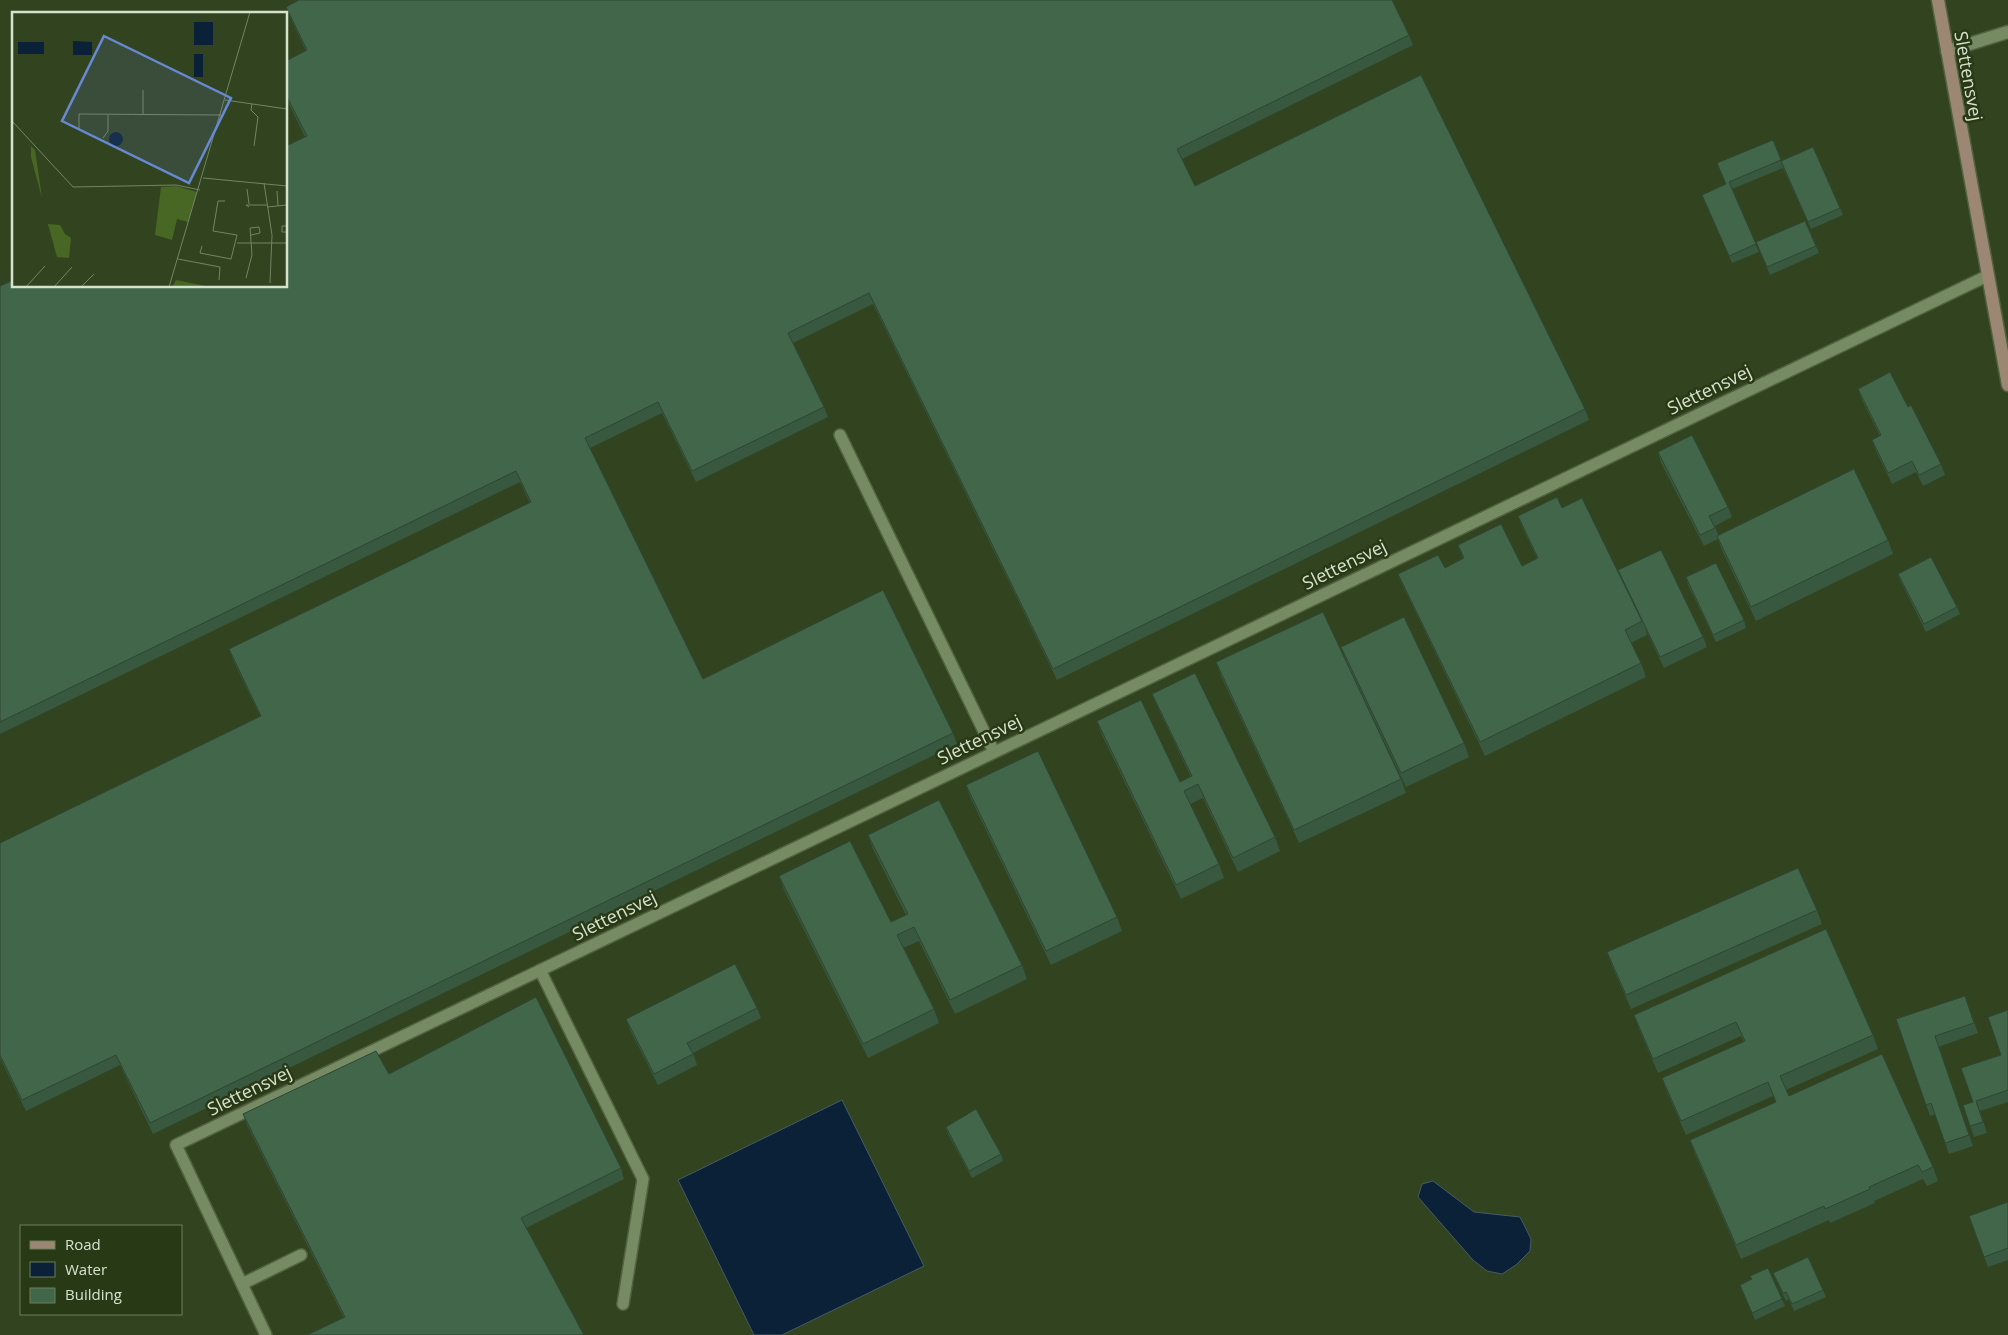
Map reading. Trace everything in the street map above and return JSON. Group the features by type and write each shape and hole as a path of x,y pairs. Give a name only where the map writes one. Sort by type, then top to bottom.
{"street":[{"name":"Slettensvej","path":"1938,0 2008,385"},
{"path":"1947,51 2008,32"}],"lane":[{"name":"Slettensvej","path":"266,1335 176,1145 1987,276"},
{"path":"840,435 994,752"},
{"path":"540,970 643,1179 623,1304"},
{"path":"242,1284 301,1255"}],"water":[{"path":"842,1100 924,1266 782,1335 754,1335 678,1180"},
{"path":"1433,1181 1474,1212 1520,1217 1531,1239 1530,1251 1516,1265 1502,1274 1487,1271 1473,1260 1418,1197 1422,1184"}],"building":[{"path":"299,0 1392,0 1409,35 1177,149 1195,186 1421,75 1585,409 1053,669 869,293 788,333 824,407 692,471 658,402 585,438 703,679 883,590 953,733 150,1123 116,1055 22,1100 0,1055 0,843 261,716 229,649 531,502 516,471 0,722 0,286 12,281 12,288 288,288 288,145 307,136 288,99 288,60 307,50 286,7"},
{"path":"1773,140 1781,160 1729,182 1756,244 1729,256 1702,195 1726,184 1717,163"},
{"path":"1813,147 1840,208 1808,222 1781,161"},
{"path":"1805,221 1816,246 1767,267 1756,242"},
{"path":"1890,372 1908,407 1911,405 1941,464 1919,475 1912,461 1888,473 1872,440 1881,435 1858,389"},
{"path":"1692,435 1728,507 1709,516 1715,528 1700,535 1658,452"},
{"path":"1854,469 1888,540 1751,607 1717,536"},
{"path":"1557,497 1562,508 1582,498 1642,621 1625,630 1641,663 1480,742 1398,574 1438,555 1445,568 1464,558 1458,545 1501,524 1522,566 1538,558 1518,516"},
{"path":"1661,550 1703,637 1660,657 1618,570"},
{"path":"1931,557 1957,607 1924,624 1898,574"},
{"path":"1716,563 1744,620 1713,635 1686,577"},
{"path":"1323,612 1401,779 1294,830 1216,662"},
{"path":"1404,617 1464,743 1401,773 1341,647"},
{"path":"1195,673 1275,837 1233,858 1198,784 1184,791 1219,864 1176,885 1097,721 1141,700 1180,782 1192,776 1152,694"},
{"path":"1038,751 1117,917 1046,951 966,785"},
{"path":"939,800 1022,965 950,1000 914,927 897,935 934,1009 863,1044 779,876 850,841 891,922 908,914 868,835"},
{"path":"1798,868 1817,910 1626,995 1607,952"},
{"path":"1826,929 1873,1035 1780,1076 1789,1096 1882,1054 1933,1167 1922,1172 1918,1165 1825,1209 1824,1206 1736,1245 1690,1140 1776,1102 1768,1082 1681,1121 1662,1078 1745,1041 1736,1022 1653,1059 1634,1015"},
{"path":"735,964 757,1008 687,1043 693,1054 654,1074 626,1019"},
{"path":"1965,996 1974,1023 1935,1036 1969,1135 1945,1143 1931,1103 1926,1105 1896,1019"},
{"path":"536,997 621,1168 521,1218 584,1335 307,1335 345,1317 243,1114 376,1051 389,1074"},
{"path":"2008,1010 2008,1090 1976,1101 1983,1122 1970,1126 1963,1105 1973,1102 1961,1068 2001,1055 1988,1017"},
{"path":"976,1109 1001,1154 969,1171 946,1127"},
{"path":"2008,1202 2008,1248 1984,1257 1969,1216"},
{"path":"1808,1257 1823,1290 1792,1304 1786,1292 1783,1293 1773,1273"},
{"path":"1768,1268 1782,1299 1752,1313 1740,1285 1752,1279 1750,1276"}]}
